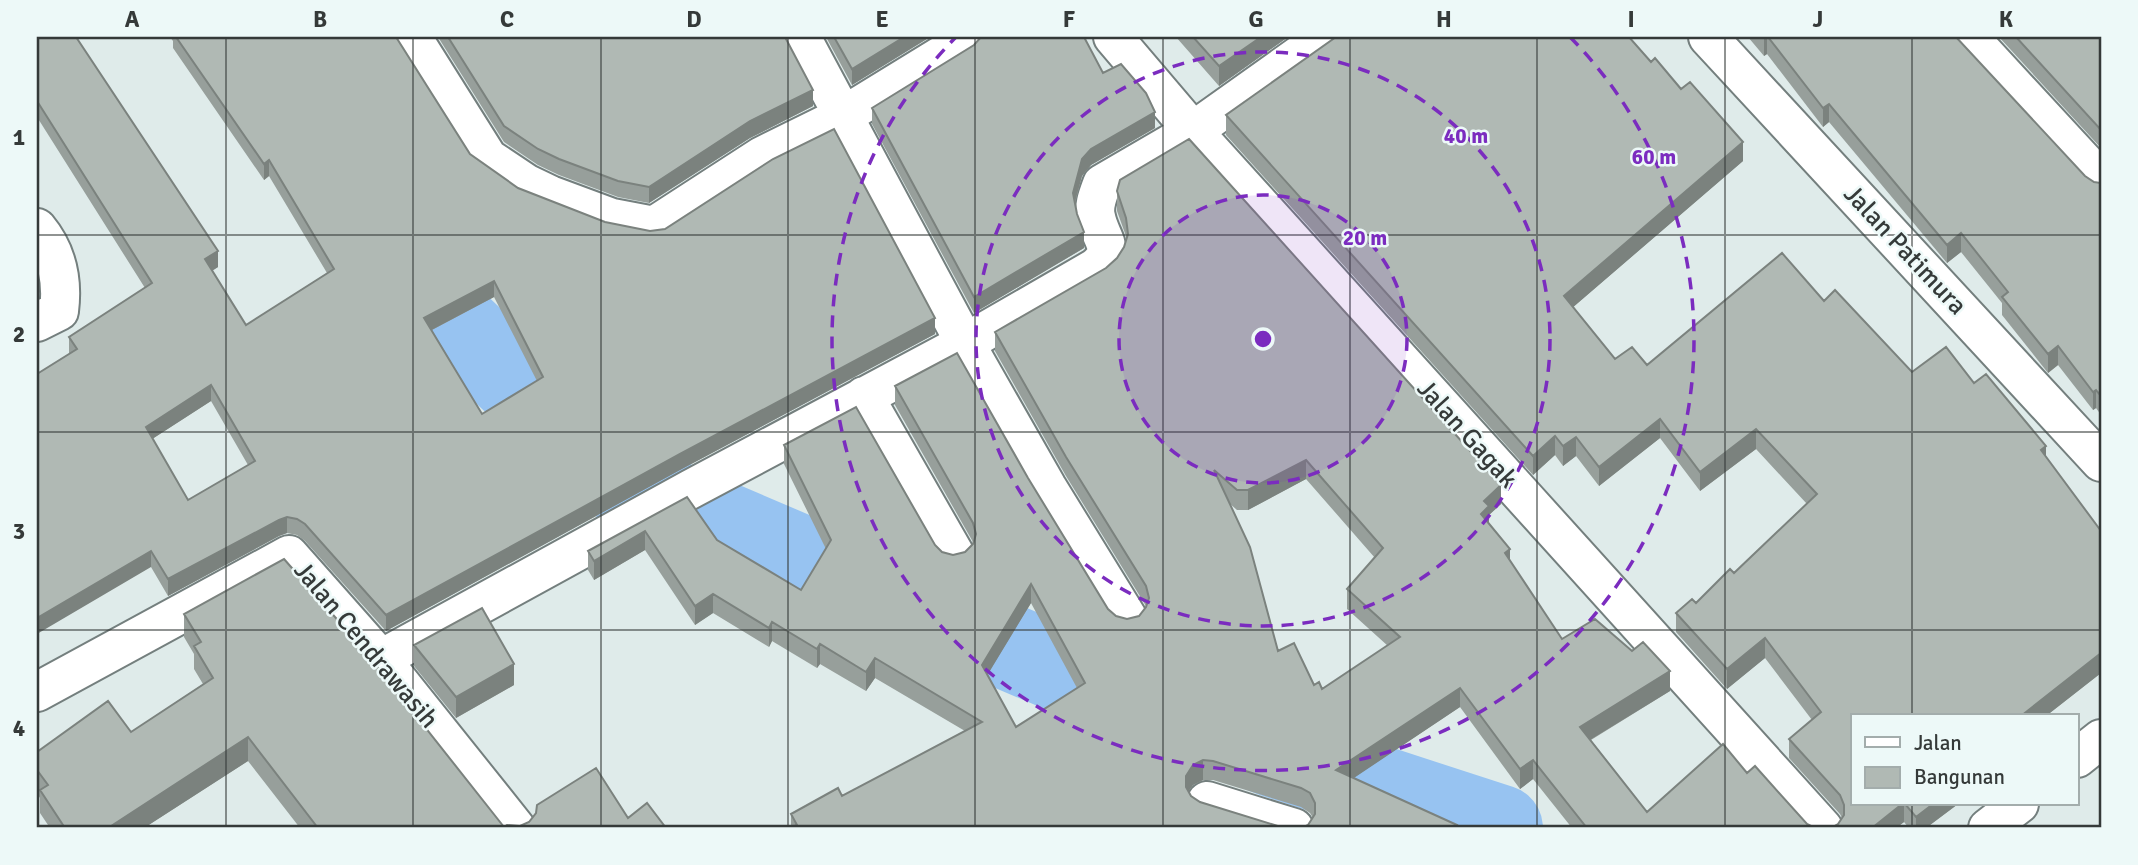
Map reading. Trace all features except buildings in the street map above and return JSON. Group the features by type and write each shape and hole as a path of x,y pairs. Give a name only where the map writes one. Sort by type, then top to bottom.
{"main road":[{"path":"412,37 488,158 527,184 550,195 612,218 654,226 762,156 843,116 962,43 965,37"},
{"path":"801,37 965,343 1046,487 1127,617"},
{"name":"Jalan Gagak","path":"1113,37 1193,131 1823,828"},
{"path":"381,659 965,343 1105,261 1108,250 1095,215 1096,198 1102,184 1193,131 1325,37"},
{"name":"Jalan Patimura","path":"1708,37 2101,462"},
{"path":"1969,37 2101,180"},
{"path":"37,228 47,240 59,269 61,298 59,311 37,322"},
{"path":"864,397 954,553"},
{"name":"Jalan Cendrawasih","path":"37,692 289,555 381,659 516,828"},
{"path":"2078,757 2101,739"},
{"path":"1207,801 1294,828"},
{"path":"1988,828 2016,806"}],"waterway":[{"path":"370,234 394,267 632,491 665,500 1051,665 1273,754 1500,828"}]}
